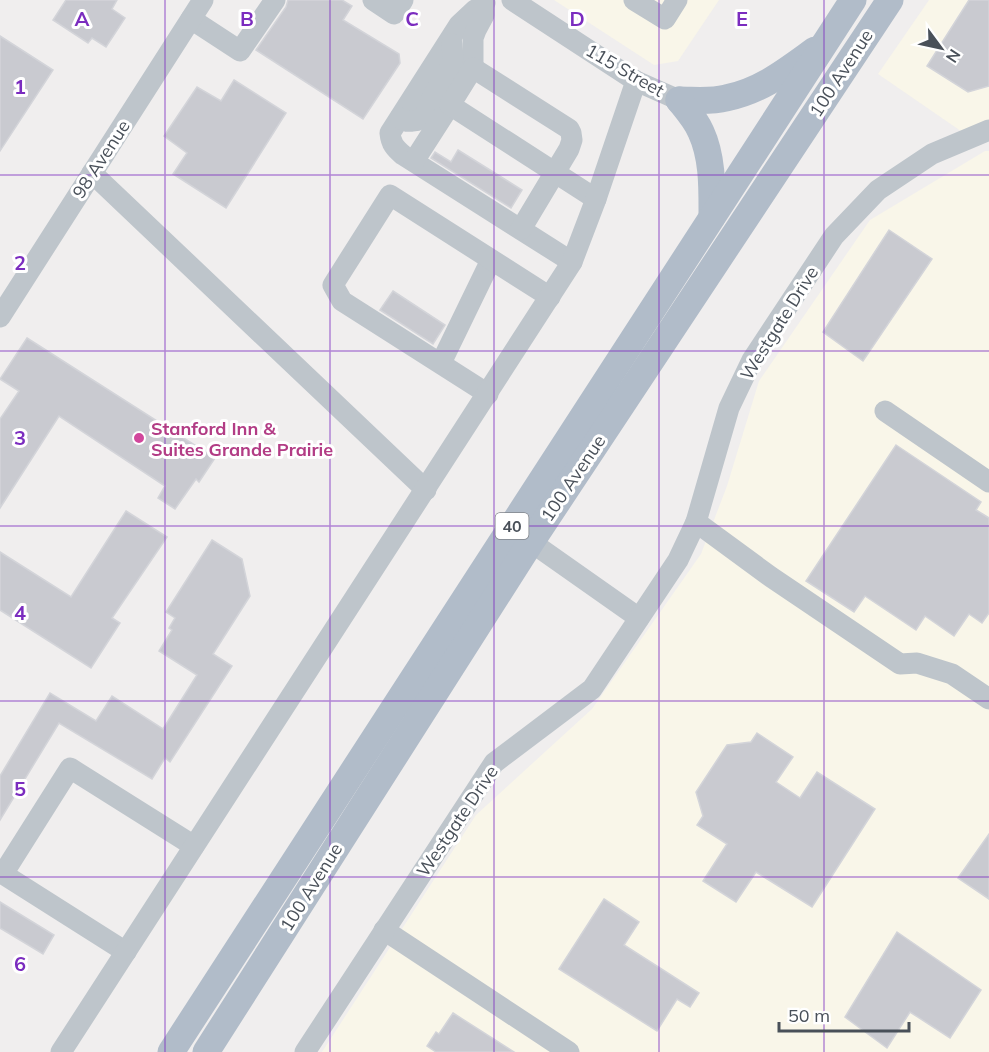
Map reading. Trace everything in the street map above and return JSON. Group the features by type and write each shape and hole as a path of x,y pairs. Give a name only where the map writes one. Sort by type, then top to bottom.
{"main road":[{"name":"100 Avenue","path":"171,1052 853,0"},
{"name":"100 Avenue","path":"206,1052 531,542 890,0"},
{"path":"679,100 723,99 747,92 772,81 826,42"},
{"path":"679,100 702,133 708,152 712,181 712,218"}],"street":[{"name":"98 Avenue","path":"0,317 203,0"},
{"path":"191,19 240,51 274,0"},
{"path":"373,0 394,14 403,0"},
{"name":"115 Street","path":"512,0 636,81 679,100"},
{"path":"648,4 665,19 677,0"},
{"path":"486,3 475,9 459,26 390,133 390,140 394,147 414,161 572,262"},
{"path":"414,161 450,105 462,65 484,15 486,3"},
{"path":"452,37 462,65 569,129 571,133 572,140 569,149 520,229"},
{"path":"400,118 411,122 418,121 424,116 430,108 431,98 462,65"},
{"path":"61,1052 572,262 597,199 636,81"},
{"path":"450,105 597,199"},
{"name":"Westgate Drive","path":"305,1052 494,763 591,689 678,560 696,522 729,408 752,360 834,236 878,190 932,154 989,130"},
{"path":"92,173 426,490"},
{"path":"488,393 342,301 333,285 390,195 550,297"},
{"path":"441,363 491,260"},
{"path":"885,411 989,482"},
{"path":"696,522 771,577 900,664 917,663 952,674 989,699"},
{"path":"531,542 639,618"},
{"path":"126,952 3,874 70,768 194,846"},
{"path":"384,930 569,1052"}],"shaded area":[{"path":"554,0 719,0 678,61 654,65"},
{"path":"929,0 989,0 989,130 971,138 878,74"},
{"path":"985,151 989,151 989,1052 322,1052 476,815 592,709 701,554 727,486 759,381 870,220"}],"building":[{"path":"66,0 117,0 112,9 125,18 106,47 92,38 88,43 53,20"},
{"path":"288,0 342,0 352,6 343,20 399,54 400,63 363,119 256,50 286,7"},
{"path":"969,0 989,0 989,86 968,92 927,66"},
{"path":"0,36 53,70 0,151"},
{"path":"234,80 286,113 226,208 173,174 187,153 164,136 197,87 221,101"},
{"path":"458,150 522,190 511,208 431,158 435,152 451,162"},
{"path":"889,230 932,259 863,361 823,332"},
{"path":"393,291 445,325 433,344 380,310"},
{"name":"Stanford Inn & Suites Grande Prairie","path":"27,338 215,458 199,482 196,479 175,509 158,498 165,486 59,416 0,508 0,419 19,391 0,379"},
{"path":"896,445 981,502 976,510 989,518 989,613 982,623 969,614 954,636 925,616 916,630 865,596 854,612 806,581"},
{"path":"126,511 167,537 112,618 120,623 91,668 0,610 0,552 71,597"},
{"path":"212,540 242,559 250,596 213,654 232,666 170,762 165,758 152,779 59,723 0,820 0,776 50,693 96,721 112,696 163,729 197,675 159,651 172,630 169,628 175,618 166,612"},
{"path":"757,733 793,757 776,782 800,798 817,772 875,809 812,907 756,872 736,902 703,881 727,844 697,825 703,816 696,792 727,745 751,742"},
{"path":"989,834 989,899 958,878"},
{"path":"604,899 639,922 624,945 699,993 690,1007 677,999 657,1031 559,969"},
{"path":"0,902 54,935 43,954 0,928"},
{"path":"897,932 981,990 950,1038 910,1012 887,1048 845,1017"},
{"path":"453,1013 514,1052 436,1052 427,1046 436,1032 439,1034"}],"place":[{"name":"Stanford Inn & Suites Grande Prairie","path":"139,438"}]}
